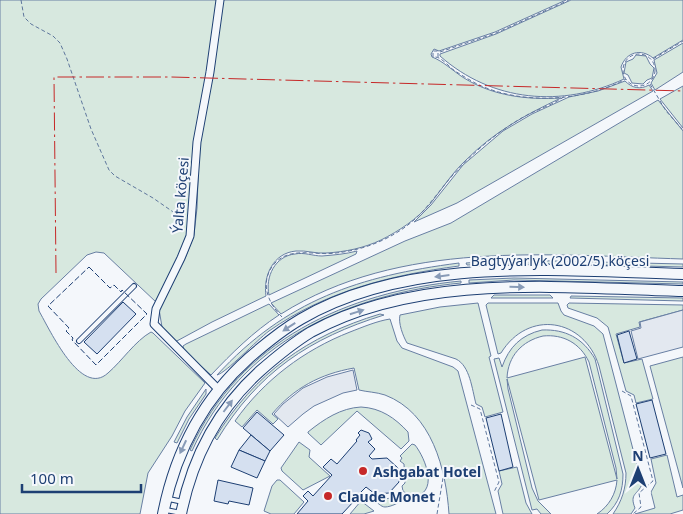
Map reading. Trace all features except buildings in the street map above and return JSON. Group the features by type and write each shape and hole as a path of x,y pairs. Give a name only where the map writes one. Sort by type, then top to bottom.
{"street":[{"name":"Ýalta köçesi","path":"219,390 154,324 156,309 190,236 196,148 212,61 220,0"},
{"name":"Bagtyýarlyk (2002/5) köçesi","path":"164,512 166,499 182,450 204,410 219,390 241,365 257,351 301,319 344,299 386,286 430,278 494,271 683,274"},
{"name":"Bagtyýarlyk (2002/5) köçesi","path":"181,514 192,472 204,444 218,419 240,392 267,365 310,333 336,320 367,309 412,298 480,288 683,291"}],"lane":[{"path":"79,341 134,286"},
{"path":"166,499 183,502"},
{"path":"164,512 181,514"}],"path":[{"path":"21,0 24,17 31,24 53,36 60,44 108,170 179,216"},
{"path":"569,0 496,33 439,53 434,50 432,53 434,58 438,57 465,77 482,86 520,96 565,96 598,90 626,79"},
{"path":"652,60 683,41"},
{"path":"438,57 439,53"},
{"path":"641,54 652,60 656,72 649,83 637,86 629,83 623,68 629,57 641,54"},
{"path":"649,83 662,105 683,130"},
{"path":"282,316 271,305 266,289 272,267 281,258 295,252 327,254 357,250 376,244 397,233 425,210 459,168 489,141 515,122 565,96"},
{"path":"622,392 631,396 653,481 639,493 641,507 633,514"},
{"path":"471,405 480,408 500,482 494,492"},
{"path":"437,514 444,478"}],"shaded area":[{"path":"0,0 217,0 187,237 156,302 104,253 96,252 87,255 38,304 39,311 59,346 77,369 87,377 98,378 108,373 151,332 205,383 185,411 172,436 148,473 140,514 0,514"},
{"path":"223,0 566,0 495,32 439,51 434,49 431,54 432,57 464,78 498,93 523,97 561,98 523,118 477,150 461,165 430,204 414,220 401,229 381,240 354,249 322,253 296,251 281,256 271,267 268,274 265,288 266,296 175,342 162,327 159,309 186,256 194,235 199,151"},
{"path":"571,0 683,0 683,40 653,58 639,52 630,55 621,67 624,79 576,94 552,97 528,96 482,83 460,71 440,56 440,54 496,34"},
{"path":"683,43 683,72 655,90 651,83 657,73 654,60"},
{"path":"636,55 646,56 654,68 652,78 643,84 632,83 628,75 624,73 626,62 633,59"},
{"path":"625,81 636,88 649,85 653,91 457,203 414,222 431,205 463,165 503,131 532,114 569,97 598,91"},
{"path":"683,86 683,128 660,99"},
{"path":"658,100 683,131 683,259 580,255 476,257 425,263 375,273 327,290 281,314 271,303 405,241 451,223"},
{"path":"357,251 356,254 269,295 269,281 273,268 288,256 302,253 322,256"},
{"path":"511,260 683,264 683,267 527,263 467,265 466,263"},
{"path":"459,263 459,266 384,280 336,295 313,305 269,331 227,369 217,375 243,349 270,328 298,310 326,296 357,284 389,275"},
{"path":"514,278 683,282 683,284 514,280 469,283 469,280"},
{"path":"461,281 461,283 419,289 378,299 339,312 302,330 269,353 239,380 213,413 192,451 190,450 211,412 237,379 268,351 302,328 338,310 378,297 419,287"},
{"path":"494,295 550,295 553,298 491,298"},
{"path":"571,296 683,298 683,301 570,298"},
{"path":"478,303 503,412 485,417 482,407 476,404 470,378 461,362 407,343 402,333 400,322 400,315 440,307"},
{"path":"488,303 558,303 564,315 594,326 603,334 642,484 633,499 635,508 631,514 613,514 623,494 626,473 599,366 592,350 569,329 554,325 540,325 526,330 512,339 501,353 498,354 486,305"},
{"path":"569,303 683,305 683,310 639,322 640,327 616,334 624,363 642,359 653,399 636,403 634,395 626,391 608,327 597,318 568,308 567,305"},
{"path":"269,304 279,315 243,343 211,375 184,351 183,346 186,344"},
{"path":"683,310 683,347 638,359 631,331 641,328 640,322"},
{"path":"380,314 384,315 332,335 288,361 250,395 217,440 215,438 247,394 285,360 329,334"},
{"path":"390,319 397,341 402,348 453,367 458,371 496,514 449,514 440,461 434,444 425,429 401,403 385,395 359,390 354,368 330,374 308,383 289,397 272,414 278,419 273,424 257,410 242,427 235,421 259,392 301,357 333,339"},
{"path":"550,330 573,336 585,345 595,359 623,474 620,496 607,514 597,514 611,499 617,480 539,500 507,379 532,488 538,501 551,514 541,514 537,509 532,510 494,359 499,358 502,367 512,348 522,339 535,332","holes":["550,336 570,341 581,350 589,362 616,468 617,479 585,357 507,378 513,356 523,346 535,338"]},
{"path":"683,357 683,488 650,366"},
{"path":"353,370 357,390 343,393 314,406 288,427 274,414 303,388 327,377"},
{"path":"206,389 206,394 189,419 177,443 174,442 187,417"},
{"path":"361,407 375,409 393,418 408,432 409,441 401,449 357,411 321,445 308,433 333,415"},
{"path":"299,442 310,450 309,457 330,476 303,490 281,468"},
{"path":"412,444 415,445 423,459 428,483 420,495 411,497 403,491 402,486 405,483 404,464 400,461 402,458 400,456"},
{"path":"667,455 677,497 683,495 683,510 670,514 635,514 655,508 651,492 656,483 651,459"},
{"path":"517,467 526,503 532,514 503,514 498,491 502,484 499,471"},
{"path":"277,480 280,480 304,502 294,514 271,514 264,511 272,486"},
{"path":"400,494 405,498 387,507 374,500 392,498"},
{"path":"361,501 374,511 364,514 350,514"}],"fence":[{"path":"89,267 110,288 114,285 121,292 122,290 147,314 96,365 72,340 73,338 66,331 69,328 48,306 89,267"}],"power":[{"path":"56,273 54,77 171,77 683,91"}],"place":[{"name":"Ashgabat Hotel","path":"363,471"},
{"name":"Claude Monet","path":"328,496"}]}
